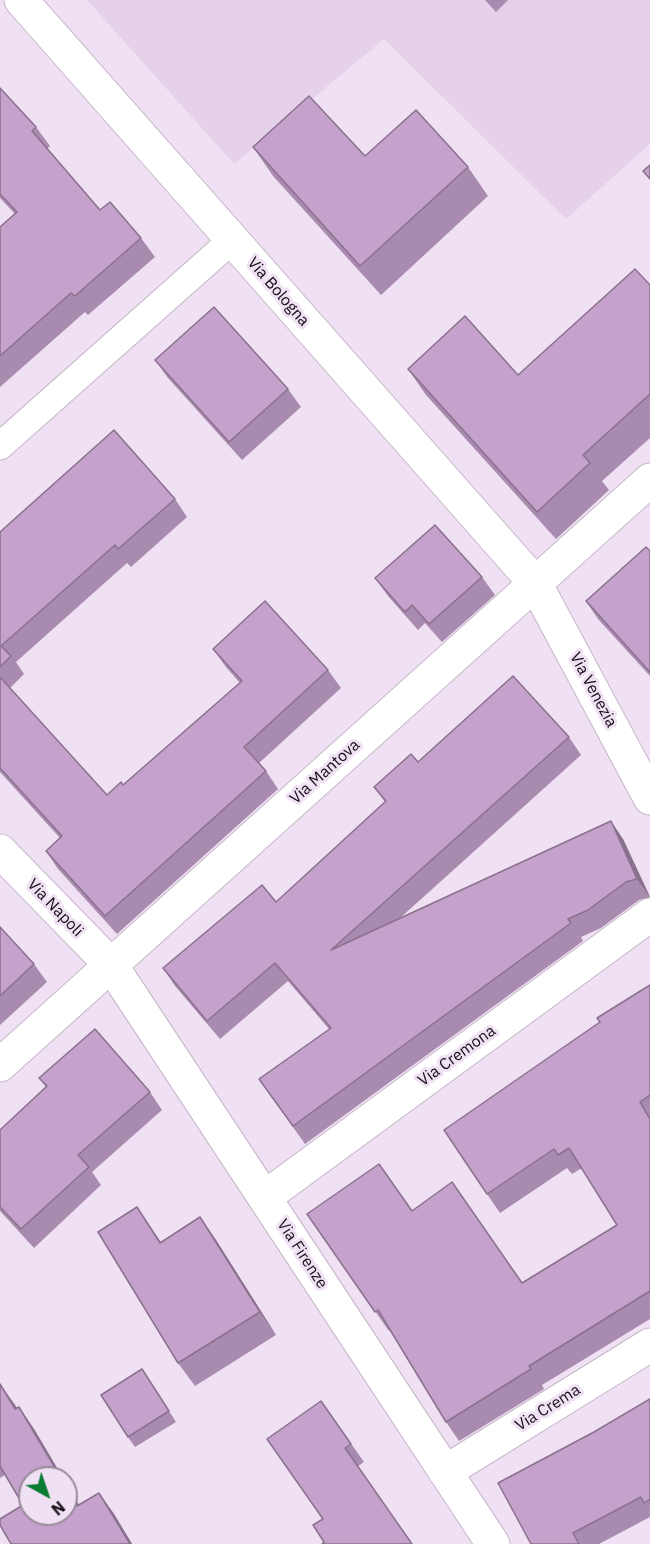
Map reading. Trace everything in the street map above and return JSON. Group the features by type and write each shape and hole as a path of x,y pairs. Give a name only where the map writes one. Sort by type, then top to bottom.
{"street":[{"name":"Via Bologna","path":"21,0 535,583"},
{"name":"Via Mantova","path":"0,1065 650,480"},
{"name":"Via Venezia","path":"535,583 650,798"},
{"name":"Via Napoli","path":"0,851 111,965"},
{"name":"Via Cremona","path":"265,1197 650,915"},
{"name":"Via Firenze","path":"111,965 493,1544"},
{"name":"Via Crema","path":"445,1472 650,1344"}],"lane":[{"path":"0,446 232,240"}],"shaded area":[{"path":"87,0 650,0 650,144 566,219 384,39 234,164"}],"building":[{"path":"0,88 36,127 32,131 100,210 110,202 141,238 75,296 71,293 0,356 0,227 17,212 0,194"},
{"path":"309,96 365,156 416,110 468,167 360,266 253,147"},
{"path":"650,165 650,179 643,171"},
{"path":"635,269 650,285 650,394 583,455 590,463 537,512 408,369 465,316 518,375"},
{"path":"214,307 288,389 229,442 155,360"},
{"path":"114,430 175,499 118,549 115,545 1,646 11,656 0,667 0,532"},
{"path":"435,525 482,577 429,624 412,605 405,612 375,578"},
{"path":"646,547 650,551 650,672 586,601"},
{"path":"265,601 328,670 244,747 266,771 105,916 46,851 62,836 0,768 0,677 107,795 121,782 123,785 242,681 213,649"},
{"path":"513,676 569,737 331,950 611,821 637,879 626,882 588,910 568,919 571,923 293,1126 259,1079 331,1028 275,963 207,1021 163,968 262,885 276,902 386,801 374,787 411,754 418,762"},
{"path":"0,927 34,964 0,996"},
{"path":"650,985 650,1095 640,1102 650,1119 650,1291 529,1366 531,1369 446,1422 378,1310 375,1312 307,1214 379,1164 412,1211 452,1182 522,1283 617,1225 569,1148 558,1155 554,1149 487,1194 444,1130 600,1022 597,1018"},
{"path":"95,1029 150,1092 78,1155 89,1167 21,1229 0,1207 0,1130 47,1086 39,1078"},
{"path":"137,1207 160,1243 200,1217 260,1312 178,1363 98,1232"},
{"path":"142,1369 169,1411 128,1437 101,1395"},
{"path":"0,1384 15,1409 19,1407 54,1466 18,1466 18,1497 0,1466"},
{"path":"650,1399 650,1499 644,1503 641,1497 573,1533 579,1544 531,1544 498,1483"},
{"path":"321,1401 351,1444 345,1448 412,1544 322,1544 324,1542 313,1525 323,1519 267,1439"},
{"path":"99,1493 130,1544 11,1544 0,1525 0,1519 18,1508 18,1526 78,1526 78,1505"}]}
